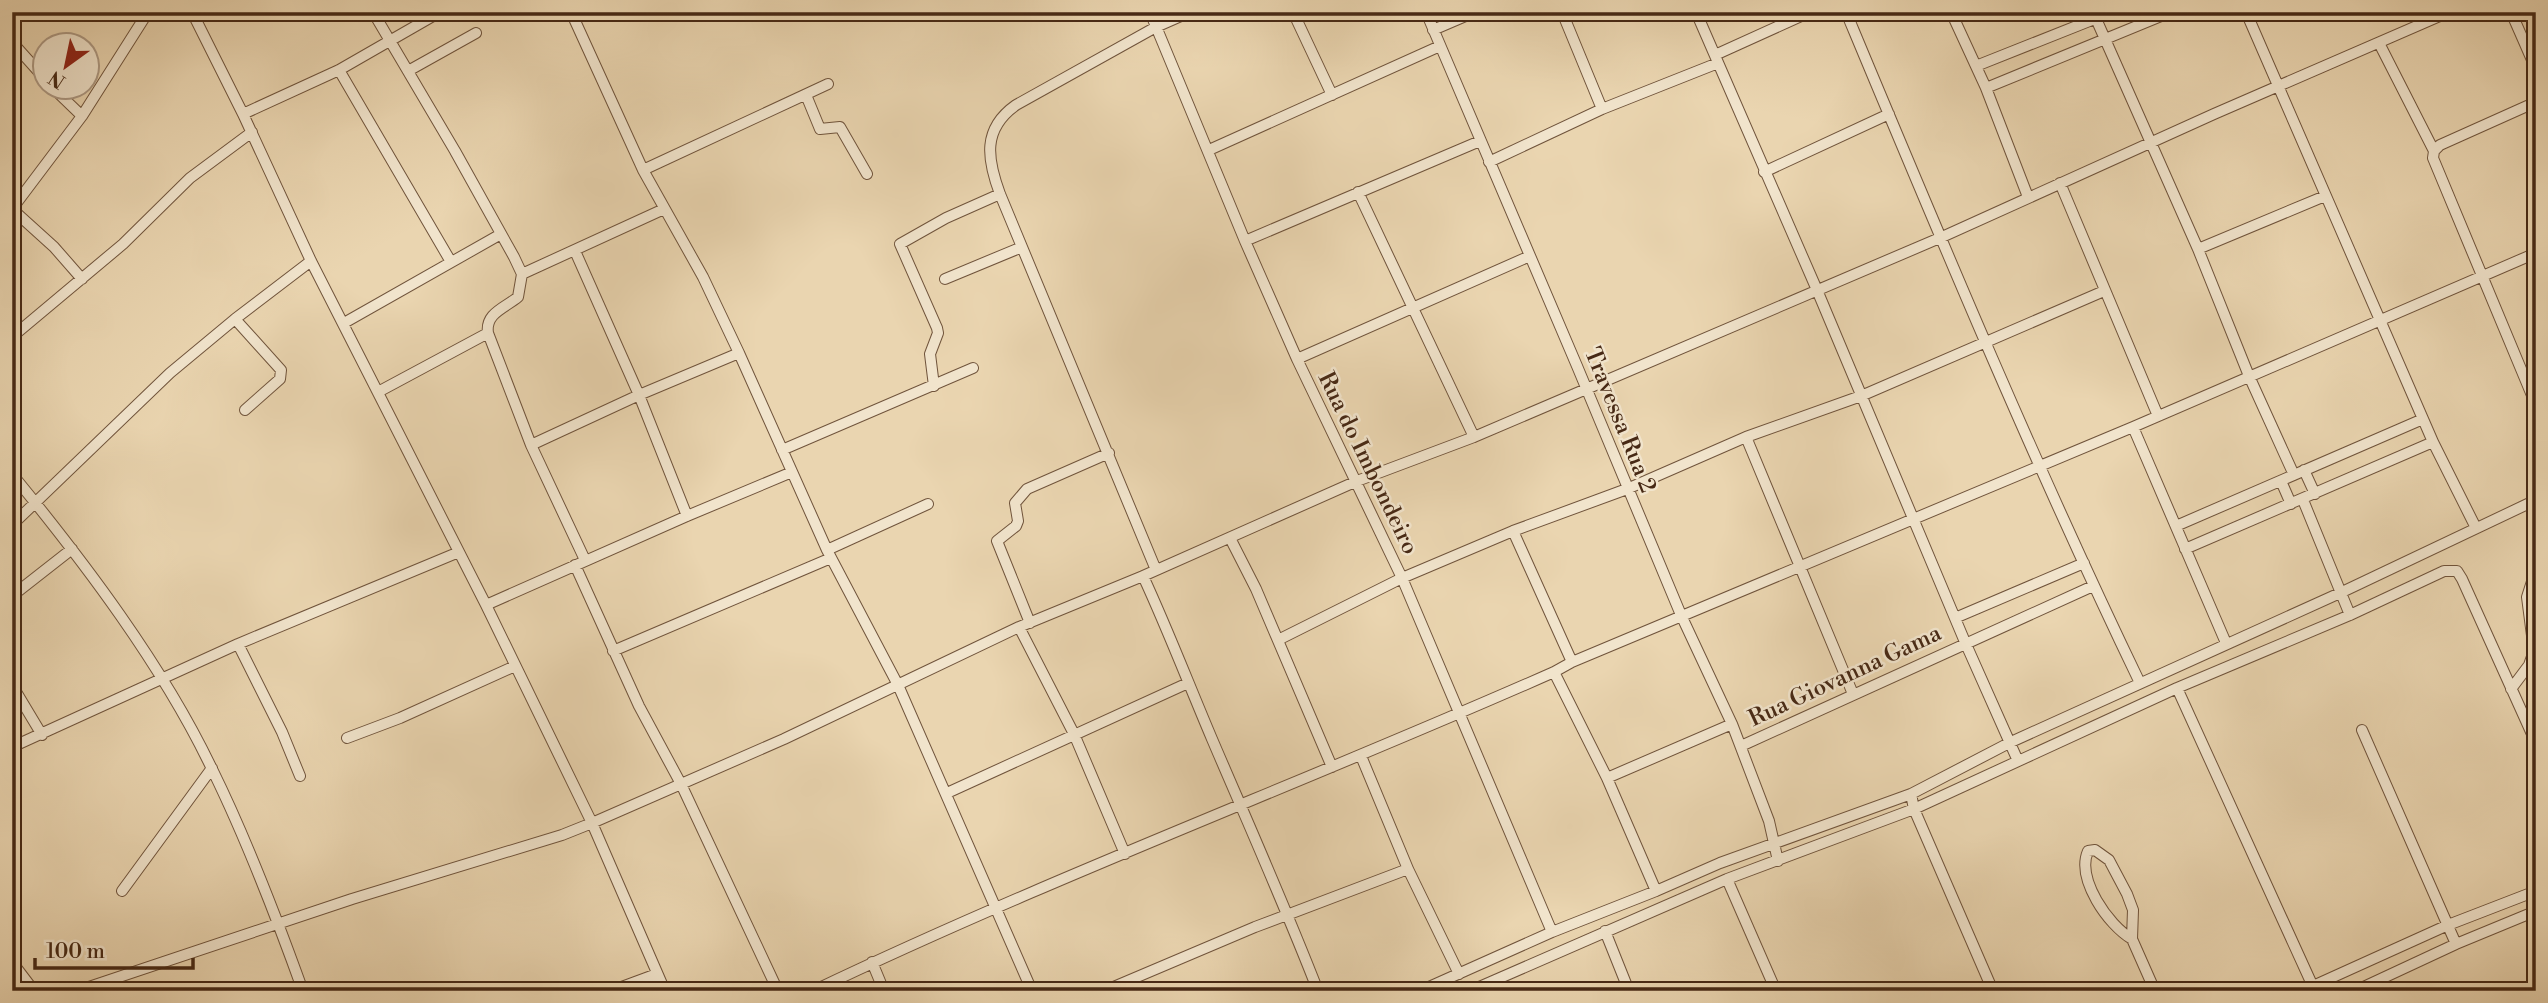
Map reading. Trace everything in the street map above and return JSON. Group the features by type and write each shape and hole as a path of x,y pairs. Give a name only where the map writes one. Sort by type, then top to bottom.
{"street":[{"path":"82,279 54,247 12,209 82,116 148,12"},
{"path":"192,12 311,261 486,605 592,823 665,991"},
{"path":"373,12 456,150 522,274 518,297 491,316 486,324 531,446 585,560"},
{"path":"243,114 339,70 440,12"},
{"path":"571,12 643,170 703,277 829,554 898,685 1032,991"},
{"name":"Rua do Imbondeiro","path":"1150,12 1245,241 1297,359 1402,578 1552,932"},
{"path":"1156,570 1000,194 989,161 989,148 994,132 1009,110 1156,27 1190,12"},
{"path":"1293,12 1332,94"},
{"name":"Travessa Rua 2","path":"1426,12 1681,615 1732,724 1769,821 1778,860"},
{"path":"1433,30 1475,12"},
{"path":"1562,12 1602,109"},
{"path":"1696,12 2018,761"},
{"path":"1489,162 1717,59 1810,12"},
{"path":"1846,12 1984,343 2093,586 2140,683"},
{"path":"1951,12 1986,88 2028,197"},
{"path":"1976,66 2095,16 2112,12"},
{"path":"1986,88 2171,12"},
{"path":"2246,12 2433,442 2476,528"},
{"path":"77,991 352,899 562,835 592,823 898,685 1019,627 1143,576 1357,481 1474,437 1942,237 2279,85 2449,12"},
{"path":"2511,12 2536,69"},
{"path":"2095,16 2198,249 2249,376 2299,472 2315,494"},
{"path":"408,71 477,33"},
{"path":"12,42 32,64"},
{"path":"2379,43 2434,151 2434,166 2535,403"},
{"path":"1209,150 1440,46"},
{"path":"339,70 451,262"},
{"path":"643,170 828,84"},
{"path":"806,94 820,129 840,127 867,174"},
{"path":"68,102 82,116"},
{"path":"2434,151 2440,145 2536,102"},
{"path":"1764,172 1889,114"},
{"path":"12,337 123,244 190,178 251,132"},
{"path":"1245,241 1480,141"},
{"path":"2060,183 2158,416"},
{"path":"1359,192 1474,437"},
{"path":"934,386 930,354 937,328 900,244 946,218 1000,194"},
{"path":"2198,249 2325,195"},
{"path":"522,274 664,209"},
{"path":"344,323 501,234"},
{"path":"945,279 1022,247"},
{"path":"575,251 639,395 687,516"},
{"path":"813,991 996,905 1361,756 1681,615 2133,427 2536,253"},
{"path":"1297,359 1530,256"},
{"path":"12,525 170,373 311,261"},
{"path":"1278,640 1402,578 1513,531 1627,489 1746,437 1861,396 2104,291"},
{"path":"235,319 282,374 280,379 245,410"},
{"path":"378,392 488,332"},
{"path":"531,446 639,395 739,353"},
{"path":"782,450 973,369"},
{"path":"2524,377 2536,371"},
{"path":"2176,526 2423,419"},
{"path":"2133,427 2226,643"},
{"path":"1746,437 1853,694"},
{"path":"2185,549 2433,442"},
{"path":"1030,623 997,541 1016,526 1018,522 1015,503 1027,489 1109,453"},
{"path":"486,605 792,472"},
{"path":"12,474 72,549 163,679 212,768 279,925 303,991"},
{"path":"2281,481 2291,504"},
{"path":"2302,500 2350,615"},
{"path":"1420,991 1552,932 1720,863 1911,794 2011,742 2340,593 2536,500"},
{"path":"613,651 829,554 929,504"},
{"path":"1513,531 1572,662"},
{"path":"1230,538 1278,640 1332,767"},
{"path":"12,596 72,549"},
{"path":"12,747 238,643 459,552"},
{"path":"1955,618 2084,563"},
{"path":"575,565 639,706 681,784 778,991"},
{"path":"2511,689 2529,665 2534,651 2527,597 2536,569"},
{"path":"1470,991 1727,879 1914,809 2178,688 2350,615 2444,571 2457,571 2536,743"},
{"path":"1143,576 1167,627 1318,991"},
{"name":"Rua Giovanna Gama","path":"1741,746 2093,586"},
{"path":"1019,627 1074,734 1125,854"},
{"path":"238,643 282,732 300,776"},
{"path":"347,738 400,718 515,666"},
{"path":"1554,671 1607,778 1656,891"},
{"path":"947,793 1188,683"},
{"path":"12,685 42,735"},
{"path":"2178,688 2314,988"},
{"path":"1607,778 1732,724"},
{"path":"2362,730 2456,944"},
{"path":"1361,756 1408,869 1459,974"},
{"path":"122,891 212,768"},
{"path":"1911,794 1914,809 1993,991"},
{"path":"2132,939 2107,919 2098,902 2085,870 2084,859 2088,851 2095,850 2109,860 2119,876 2133,910 2132,939 2155,991"},
{"path":"1104,991 1288,914 1408,869"},
{"path":"1727,879 1776,991"},
{"path":"2302,991 2314,988 2448,925 2536,891"},
{"path":"2355,991 2456,944 2536,912"},
{"path":"1605,931 1629,991"},
{"path":"12,962 34,991"},
{"path":"872,962 884,991"},
{"path":"611,991 657,974"}]}
